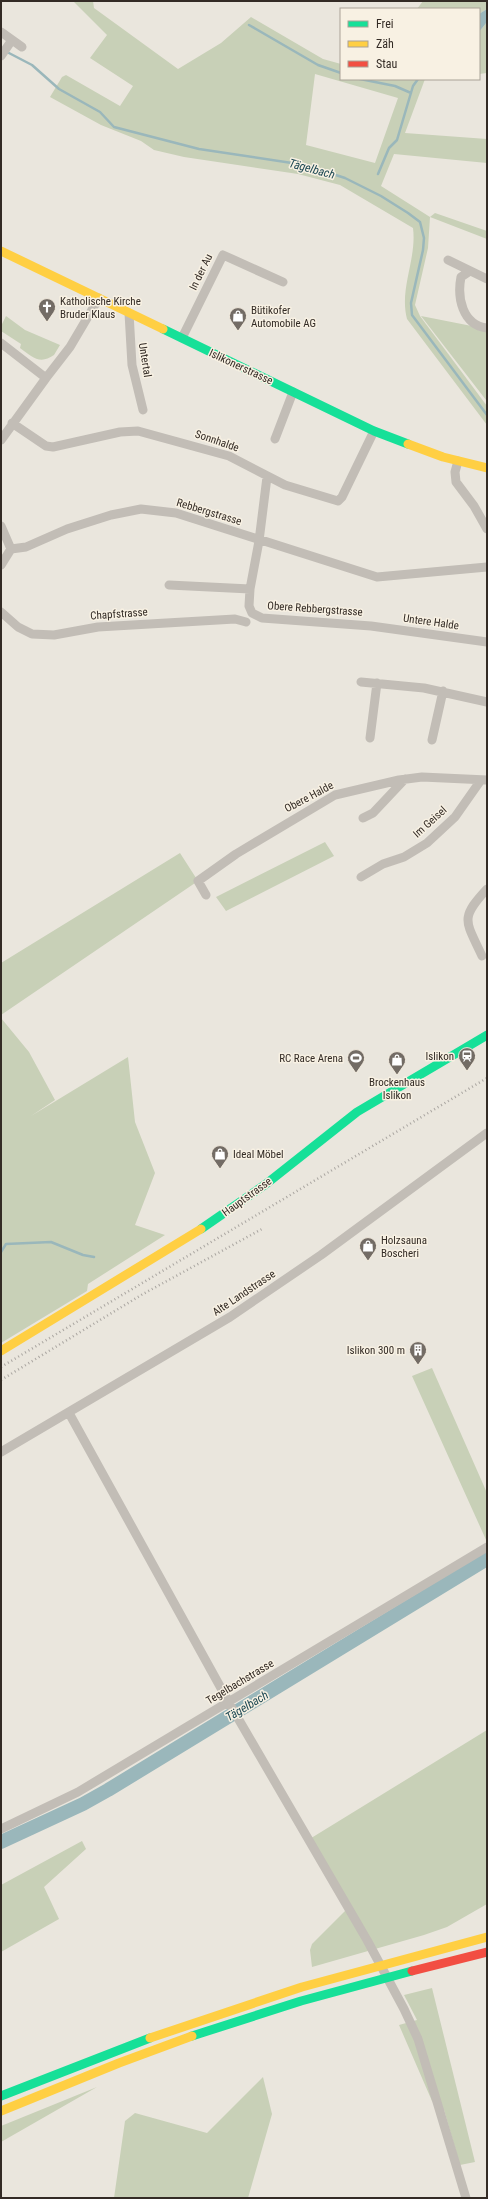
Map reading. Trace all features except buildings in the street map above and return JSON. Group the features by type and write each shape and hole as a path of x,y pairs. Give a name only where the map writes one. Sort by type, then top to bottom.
{"main road":[{"name":"Islikonerstrasse","path":"1,251 374,431 414,448 487,468"},
{"name":"Hauptstrasse","path":"1,1351 180,1244 261,1188 358,1112 487,1035"},
{"path":"1,2096 137,2042 230,2010 364,1969 487,1937"},
{"path":"1,2111 124,2062 256,2016 368,1982 487,1952"}],"street":[{"path":"1,32 5,50 22,47"},
{"name":"In der Au","path":"182,338 223,254 283,282"},
{"path":"448,260 487,279"},
{"path":"470,271 461,277 458,291 461,302 465,314 473,322 487,328"},
{"path":"1,440 12,423 70,347 99,298"},
{"name":"Untertal","path":"129,313 132,365 143,410"},
{"path":"1,343 46,378"},
{"path":"275,439 293,392"},
{"name":"Sonnhalde","path":"12,423 46,446 53,448 120,432 138,431 229,456 267,477 286,485 338,501 342,497 374,431"},
{"path":"458,461 455,472 456,482 474,506 487,529"},
{"name":"Obere Rebbergstrasse","path":"267,477 259,541 250,589 249,606 252,613 262,618 371,626"},
{"name":"Rebbergstrasse","path":"11,549 26,547 74,526 111,515 141,509 176,513 259,541 377,577 487,566"},
{"path":"1,526 11,549 1,566"},
{"path":"169,585 250,589"},
{"name":"Chapfstrasse","path":"1,612 18,626 32,634 54,634 98,627 235,619 246,622"},
{"name":"Untere Halde","path":"371,626 487,642"},
{"path":"361,682 443,691 487,702"},
{"path":"370,738 377,683"},
{"path":"432,740 443,691"},
{"name":"Obere Halde","path":"206,894 198,881 236,854 335,794 405,779 422,777 484,780"},
{"path":"364,818 373,813 405,779"},
{"name":"Im Geisel","path":"361,877 384,864 404,857 427,843 455,816 484,780"},
{"path":"482,956 467,922 467,914 475,902 487,889"},
{"name":"Alte Landstrasse","path":"1,1452 230,1317 321,1255 487,1133"},
{"path":"68,1413 238,1718 367,1940 404,2009 418,2039 441,2110 466,2198"},
{"name":"Tegelbachstrasse","path":"1,1829 78,1792 231,1705 487,1547"}],"green space":[{"path":"73,1 93,1 94,8 178,69 221,43 251,17 323,59 340,64 340,80 425,80 405,133 487,139 487,163 394,154 381,186 430,217 428,248 415,305 420,316 487,406 487,425 407,319 405,296 413,251 413,228 340,185 298,174 184,157 154,150 141,141 101,125 50,97 62,77 66,75 120,106 133,86 90,58 107,35","holes":["315,74 398,98 375,163 306,145"]},
{"path":"423,1 487,1 487,9 480,13 480,8 418,8"},
{"path":"487,22 487,73 480,74 480,31"},
{"path":"435,213 487,231 487,239 430,217"},
{"path":"6,316 25,330 60,345 54,355 40,360 32,357 20,348 21,344 1,331 1,326"},
{"path":"421,316 487,329 486,400"},
{"path":"325,842 334,856 226,911 216,897"},
{"path":"180,853 198,881 1,1015 1,963"},
{"path":"1,1018 29,1052 55,1100 31,1116 128,1057 135,1122 155,1173 135,1225 165,1235 88,1284 87,1291 1,1343"},
{"path":"432,1368 487,1493 487,1542 412,1376"},
{"path":"487,1730 487,1904 447,1927 312,1967 310,1950 312,1944 348,1908 308,1840"},
{"path":"82,1841 86,1849 44,1887 59,1919 1,1952 1,1885"},
{"path":"432,1988 475,2162 460,2165 444,2110 432,2101 399,2025 417,2020 404,1995"},
{"path":"263,2077 272,2114 248,2198 114,2198 125,2121 135,2113 207,2133"},
{"path":"97,2087 1,2142 1,2126"}],"water":[{"path":"487,9 487,22 480,31 480,13"}],"waterway":[{"path":"249,25 318,65 340,73"},
{"name":"Tägelbach","path":"7,52 32,65 59,89 100,112 114,127 199,149 305,165 345,178 381,196 420,222 424,238 423,250 411,303 412,315 487,415"},
{"path":"365,80 395,86 411,93"},
{"path":"378,174 389,148 397,140 413,86 417,80"},
{"path":"1,1252 6,1244 51,1242 83,1255 94,1257"},
{"name":"Tägelbach","path":"1,1842 83,1804 108,1790 487,1559"}],"railway":[{"path":"1,1367 487,1078"},
{"path":"1,1380 143,1294 262,1229"}],"traffic: fast":[{"path":"163,329 374,431 408,444"},
{"path":"201,1229 266,1184 357,1112 487,1035"},
{"path":"192,2036 301,2001 412,1971"},
{"path":"1,2096 150,2038"}],"traffic: slow":[{"path":"1,251 163,329"},
{"path":"408,444 443,457 487,468"},
{"path":"1,1351 201,1229"},
{"path":"150,2038 302,1987 487,1937"},
{"path":"1,2111 119,2063 192,2036"}],"traffic: jam":[{"path":"412,1971 487,1952"}],"place":[{"name":"Katholische Kirche Bruder Klaus","path":"47,322"},
{"name":"Bütikofer Automobile AG","path":"238,331"},
{"name":"Islikon","path":"467,1071"},
{"name":"RC Race Arena","path":"356,1073"},
{"name":"Brockenhaus Islikon","path":"397,1075"},
{"name":"Ideal Möbel","path":"220,1169"},
{"name":"Holzsauna Boscheri","path":"368,1261"},
{"name":"Islikon 300 m","path":"418,1365"}]}
